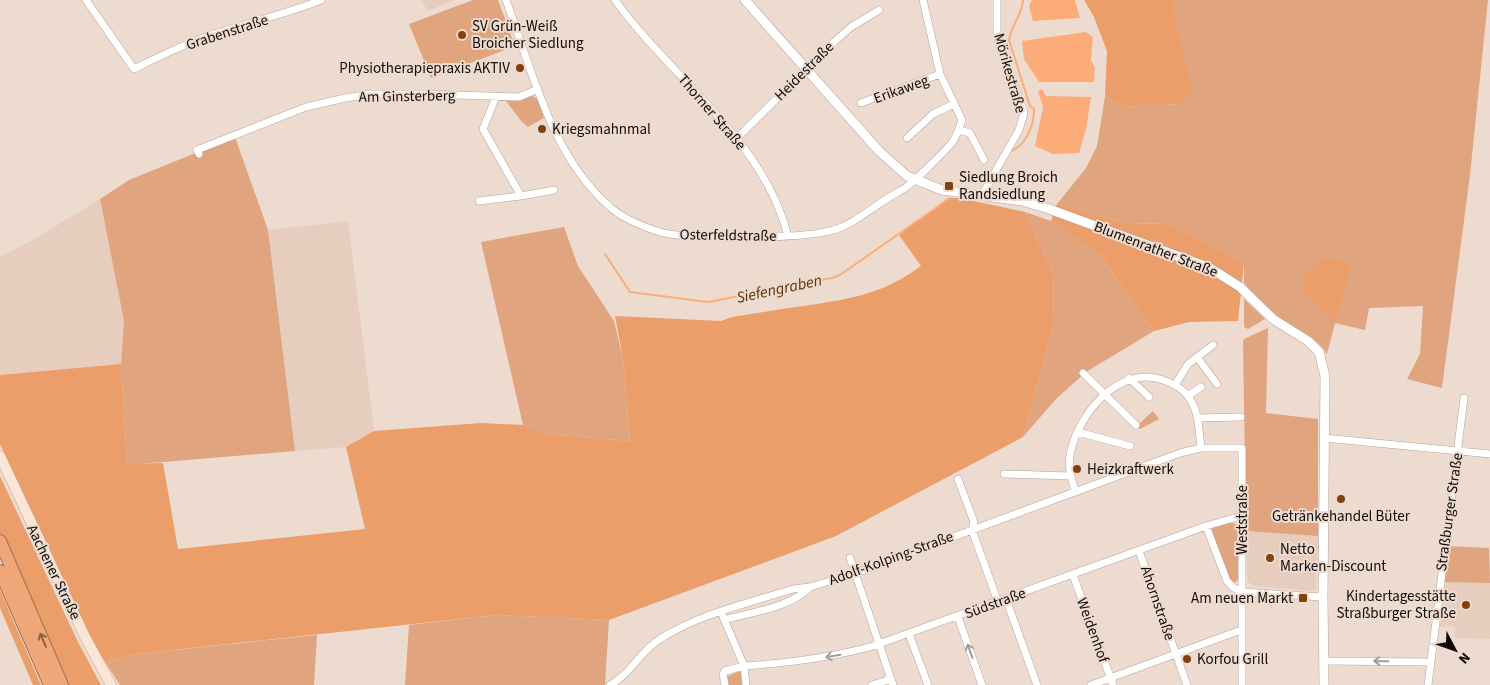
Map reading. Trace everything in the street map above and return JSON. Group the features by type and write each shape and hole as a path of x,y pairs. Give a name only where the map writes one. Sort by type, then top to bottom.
{"highway":[{"path":"0,541 62,685"},
{"path":"0,571 50,685"}],"main road":[{"name":"Aachener Straße","path":"0,456 85,636 111,685"}],"street":[{"name":"Grabenstraße","path":"86,0 134,69 208,36 276,17 321,0"},
{"name":"Osterfeldstraße","path":"506,0 538,89 570,160 588,186 611,208 636,222 661,232 687,236 788,236 833,230 860,216 906,187 952,143 959,130"},
{"name":"Thorner Straße","path":"616,0 753,158 764,176 782,215 788,236"},
{"name":"Blumenrather Straße","path":"745,0 879,151 892,164 914,180 942,190 982,195 1049,208 1210,268 1230,278 1263,311 1308,341 1319,352 1325,376 1322,597 1324,685"},
{"path":"923,0 940,74 962,120 959,130 970,133 984,160"},
{"name":"Mörikestraße","path":"982,195 1020,130 1024,113 997,36 996,0"},
{"name":"Heidestraße","path":"736,139 851,27 879,10"},
{"name":"Erikaweg","path":"861,103 940,74"},
{"name":"Am Ginsterberg","path":"199,154 198,150 326,101 371,94 519,97 538,89"},
{"path":"496,97 482,129 521,196"},
{"path":"907,138 933,114 954,104"},
{"path":"479,201 554,190"},
{"path":"1175,385 1188,364 1213,345"},
{"path":"1197,357 1217,384"},
{"path":"1082,373 1136,424"},
{"path":"1076,492 1070,476 1070,456 1078,432 1088,414 1105,395 1129,378 1144,376 1175,385 1188,396 1197,418 1201,448"},
{"path":"1129,378 1149,397"},
{"path":"1188,396 1201,387"},
{"name":"Straßburger Straße","path":"1428,685 1429,662 1464,398"},
{"path":"1197,418 1241,417"},
{"path":"1078,432 1130,446"},
{"path":"1324,438 1490,454"},
{"name":"Adolf-Kolping-Straße","path":"610,685 621,679 660,639 721,612 793,589 810,587 856,572 1180,453 1201,448 1242,448"},
{"name":"Weststraße","path":"1242,448 1242,685"},
{"path":"1004,474 1070,476"},
{"name":"Adolf-Kolping-Straße","path":"958,479 974,522 972,530 998,602"},
{"name":"Südstraße","path":"744,666 823,658 880,644 1206,526 1241,516"},
{"name":"Weststraße","path":"1206,526 1227,581 1234,588 1242,592"},
{"name":"Ahornstraße","path":"1139,551 1187,685"},
{"path":"850,558 892,682 872,685"},
{"name":"Weidenhof","path":"1073,575 1112,681"},
{"name":"Adolf-Kolping-Straße","path":"724,620 785,602 803,594 810,587"},
{"path":"1242,592 1322,597"},
{"path":"1006,599 1037,685"},
{"path":"721,612 744,666 746,685"},
{"path":"958,616 982,685"},
{"path":"1091,685 1112,681 1176,654 1241,630"},
{"path":"909,634 928,685"},
{"path":"1324,661 1429,662"},
{"path":"725,685 723,674 726,671 744,666"}],"shaded area":[{"path":"421,0 454,0 428,11"},
{"name":"SV Grün-Weiß Broicher Siedlung","path":"473,0 498,0 515,46 431,78 409,24"},
{"path":"1032,0 1075,0 1080,18 1033,21 1029,6"},
{"path":"1084,0 1177,0 1173,7 1192,91 1182,104 1123,107 1105,96 1107,51 1094,17"},
{"path":"1177,0 1488,0 1470,175 1442,388 1407,379 1420,354 1423,306 1369,308 1365,330 1335,323 1327,354 1317,342 1277,317 1255,296 1244,283 1244,262 1170,224 1124,223 1057,204 1086,168 1097,146 1105,96 1123,107 1182,104 1191,91 1173,7"},
{"path":"1086,32 1093,37 1091,60 1095,68 1094,82 1039,82 1024,59 1022,41"},
{"path":"1042,89 1046,96 1091,97 1086,129 1079,153 1053,154 1035,146 1043,107 1038,91"},
{"path":"532,96 538,99 544,118 528,127 506,101 520,100"},
{"path":"235,137 268,230 295,451 127,465 121,364 124,321 100,199 129,180"},
{"path":"948,198 960,198 1025,212 1053,273 1054,324 1023,437 836,536 609,620 496,615 136,654 105,662 85,628 0,444 0,375 121,364 127,464 163,463 178,549 365,529 346,447 374,431 481,423 523,425 546,434 630,441 623,359 615,316 721,321 732,317 846,299 877,290 906,276 921,266 899,235"},
{"path":"100,199 124,321 121,364 0,375 0,257 33,240"},
{"path":"1057,204 1124,223 1170,224 1244,262 1238,321 1189,322 1154,331 1101,256 1051,221"},
{"path":"1025,212 1051,221 1101,256 1154,331 1086,372 1056,399 1023,437 1054,324 1053,273"},
{"path":"348,221 374,431 346,447 295,451 268,230"},
{"path":"564,227 578,266 614,321 623,359 630,441 546,434 523,425 481,242"},
{"path":"1324,258 1351,264 1335,322 1303,292 1304,274"},
{"path":"1244,299 1265,319 1248,329 1244,327"},
{"path":"1268,328 1266,413 1318,419 1318,536 1246,531 1243,342 1244,339"},
{"path":"1153,411 1159,419 1140,429 1137,426"},
{"path":"0,476 78,642 101,685 66,685 0,534"},
{"path":"1229,522 1238,525 1239,579 1234,583 1229,580 1212,530"},
{"path":"1246,531 1318,536 1316,589 1314,591 1254,586 1249,583 1247,577"},
{"path":"1446,546 1489,548 1490,583 1442,582"},
{"name":"Kindertagesstätte Straßburger Straße","path":"1446,582 1490,583 1490,639 1455,638 1455,627 1440,627"},
{"path":"0,590 41,685 33,685 0,608"},
{"path":"496,615 609,620 605,685 405,685 409,625"},
{"path":"317,635 314,685 120,685 105,662 136,654"},
{"path":"743,670 742,685 728,685 725,677"}],"waterway":[{"name":"Siefengraben","path":"1009,152 1020,145 1028,135 1034,115 1034,109 1030,106 1009,40 1023,0"},
{"name":"Siefengraben","path":"605,254 630,292 708,302 840,275 950,198"}],"place":[{"name":"SV Grün-Weiß Broicher Siedlung","path":"462,35"},
{"name":"Physiotherapiepraxis AKTIV","path":"520,68"},
{"name":"Kriegsmahnmal","path":"542,129"},
{"name":"Siedlung Broich Randsiedlung","path":"949,186"},
{"name":"Heizkraftwerk","path":"1077,469"},
{"name":"Getränkehandel Büter","path":"1341,499"},
{"name":"Netto Marken-Discount","path":"1270,558"},
{"name":"Am neuen Markt","path":"1303,598"},
{"name":"Kindertagesstätte Straßburger Straße","path":"1466,605"},
{"name":"Korfou Grill","path":"1187,659"}]}
